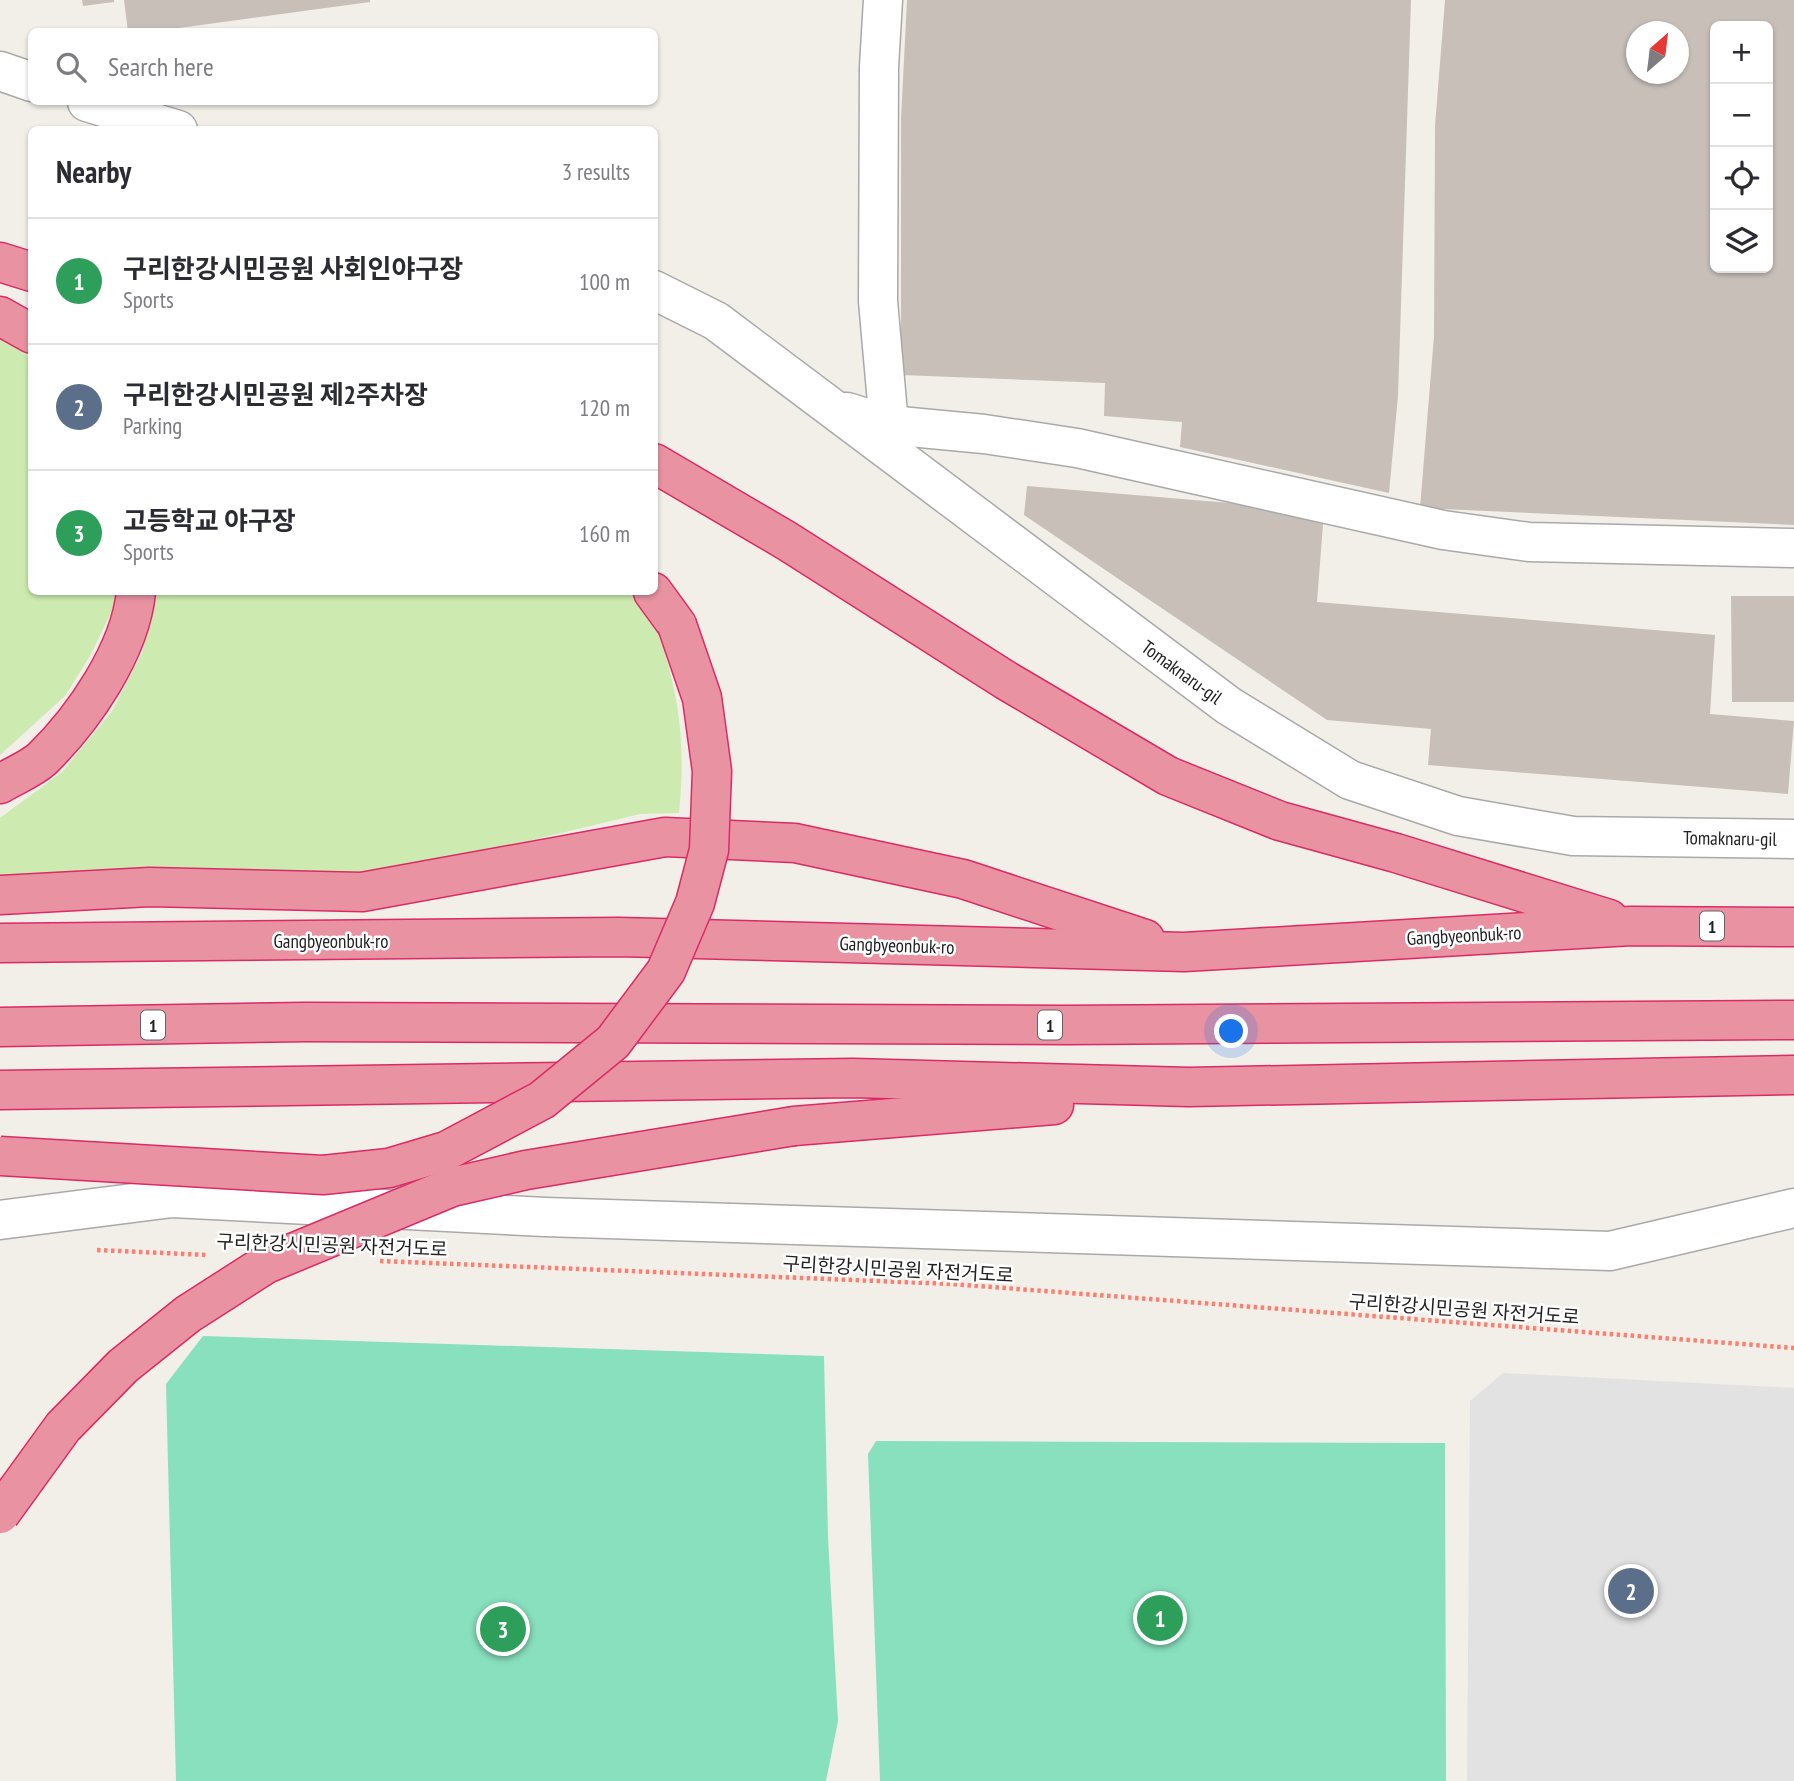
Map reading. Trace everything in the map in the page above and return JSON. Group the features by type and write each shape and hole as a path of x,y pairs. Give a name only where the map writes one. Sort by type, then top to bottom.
{"highway":[{"path":"0,262 28,271"},
{"path":"0,316 28,332"},
{"path":"658,465 787,541 1007,681 1168,776 1280,821 1396,853 1631,926"},
{"path":"0,784 40,761 80,715 113,663 136,595"},
{"path":"0,1156 323,1175 389,1168 446,1151 542,1100 613,1042 666,971 695,903 709,850 712,771 702,698 677,625 655,595"},
{"path":"0,895 150,887 362,891 665,836 795,843 963,879 1184,952"},
{"name":"Gangbyeonbuk-ro","path":"0,943 620,937 1184,952 1631,926 1794,928"},
{"name":"1","path":"0,1027 305,1022 1067,1025 1794,1020"},
{"path":"0,1090 853,1078 1189,1087 1794,1075"},
{"path":"0,1514 64,1427 123,1366 187,1314 265,1264 452,1187 526,1170 794,1126 1072,1103 1189,1087"}],"street":[{"path":"883,0 878,301 889,425"},
{"path":"0,71 28,81"},
{"path":"97,105 165,126"},
{"name":"Tomaknaru-gil","path":"658,292 716,321 1229,706 1350,780 1458,816 1573,836 1794,839"},
{"path":"825,405 889,425 984,433 1077,449 1443,530 1517,540 1794,548"},
{"path":"0,1220 172,1198 559,1217 1610,1251 1794,1208"}],"path":[{"name":"구리한강시민공원 자전거도로","path":"85,1250 211,1255"},
{"name":"구리한강시민공원 자전거도로","path":"379,1261 952,1283 1794,1348"}],"green space":[{"path":"0,335 28,356 28,595 120,595 90,656 65,696 0,755"},
{"path":"156,595 645,595 671,674 676,700 682,753 679,813 640,814 471,855 316,877 0,879 0,818 62,772 112,711 142,653"},
{"path":"203,1336 824,1356 828,1537 838,1721 826,1781 176,1781 166,1384"},
{"path":"876,1441 1445,1443 1446,1781 880,1781 868,1454"}],"shaded area":[{"path":"1503,1373 1794,1388 1794,1781 1467,1781 1470,1401"}],"building":[{"path":"82,0 114,0 114,2 83,6"},
{"path":"124,0 370,0 179,28 128,28"},
{"path":"907,0 1411,0 1398,396 1389,493 1180,447 1182,422 1104,416 1105,383 901,375 901,119"},
{"path":"1445,0 1794,0 1794,525 1420,508 1434,336 1435,126"},
{"path":"1027,486 1324,511 1317,602 1715,635 1710,714 1794,721 1788,794 1428,765 1431,729 1327,720 1024,515"},
{"path":"1731,596 1794,596 1794,702 1732,702"}],"place":[{"name":"구리한강시민공원 제2주차장","path":"1631,1591"},
{"name":"구리한강시민공원 사회인야구장","path":"1160,1618"},
{"name":"고등학교 야구장","path":"503,1629"}]}
